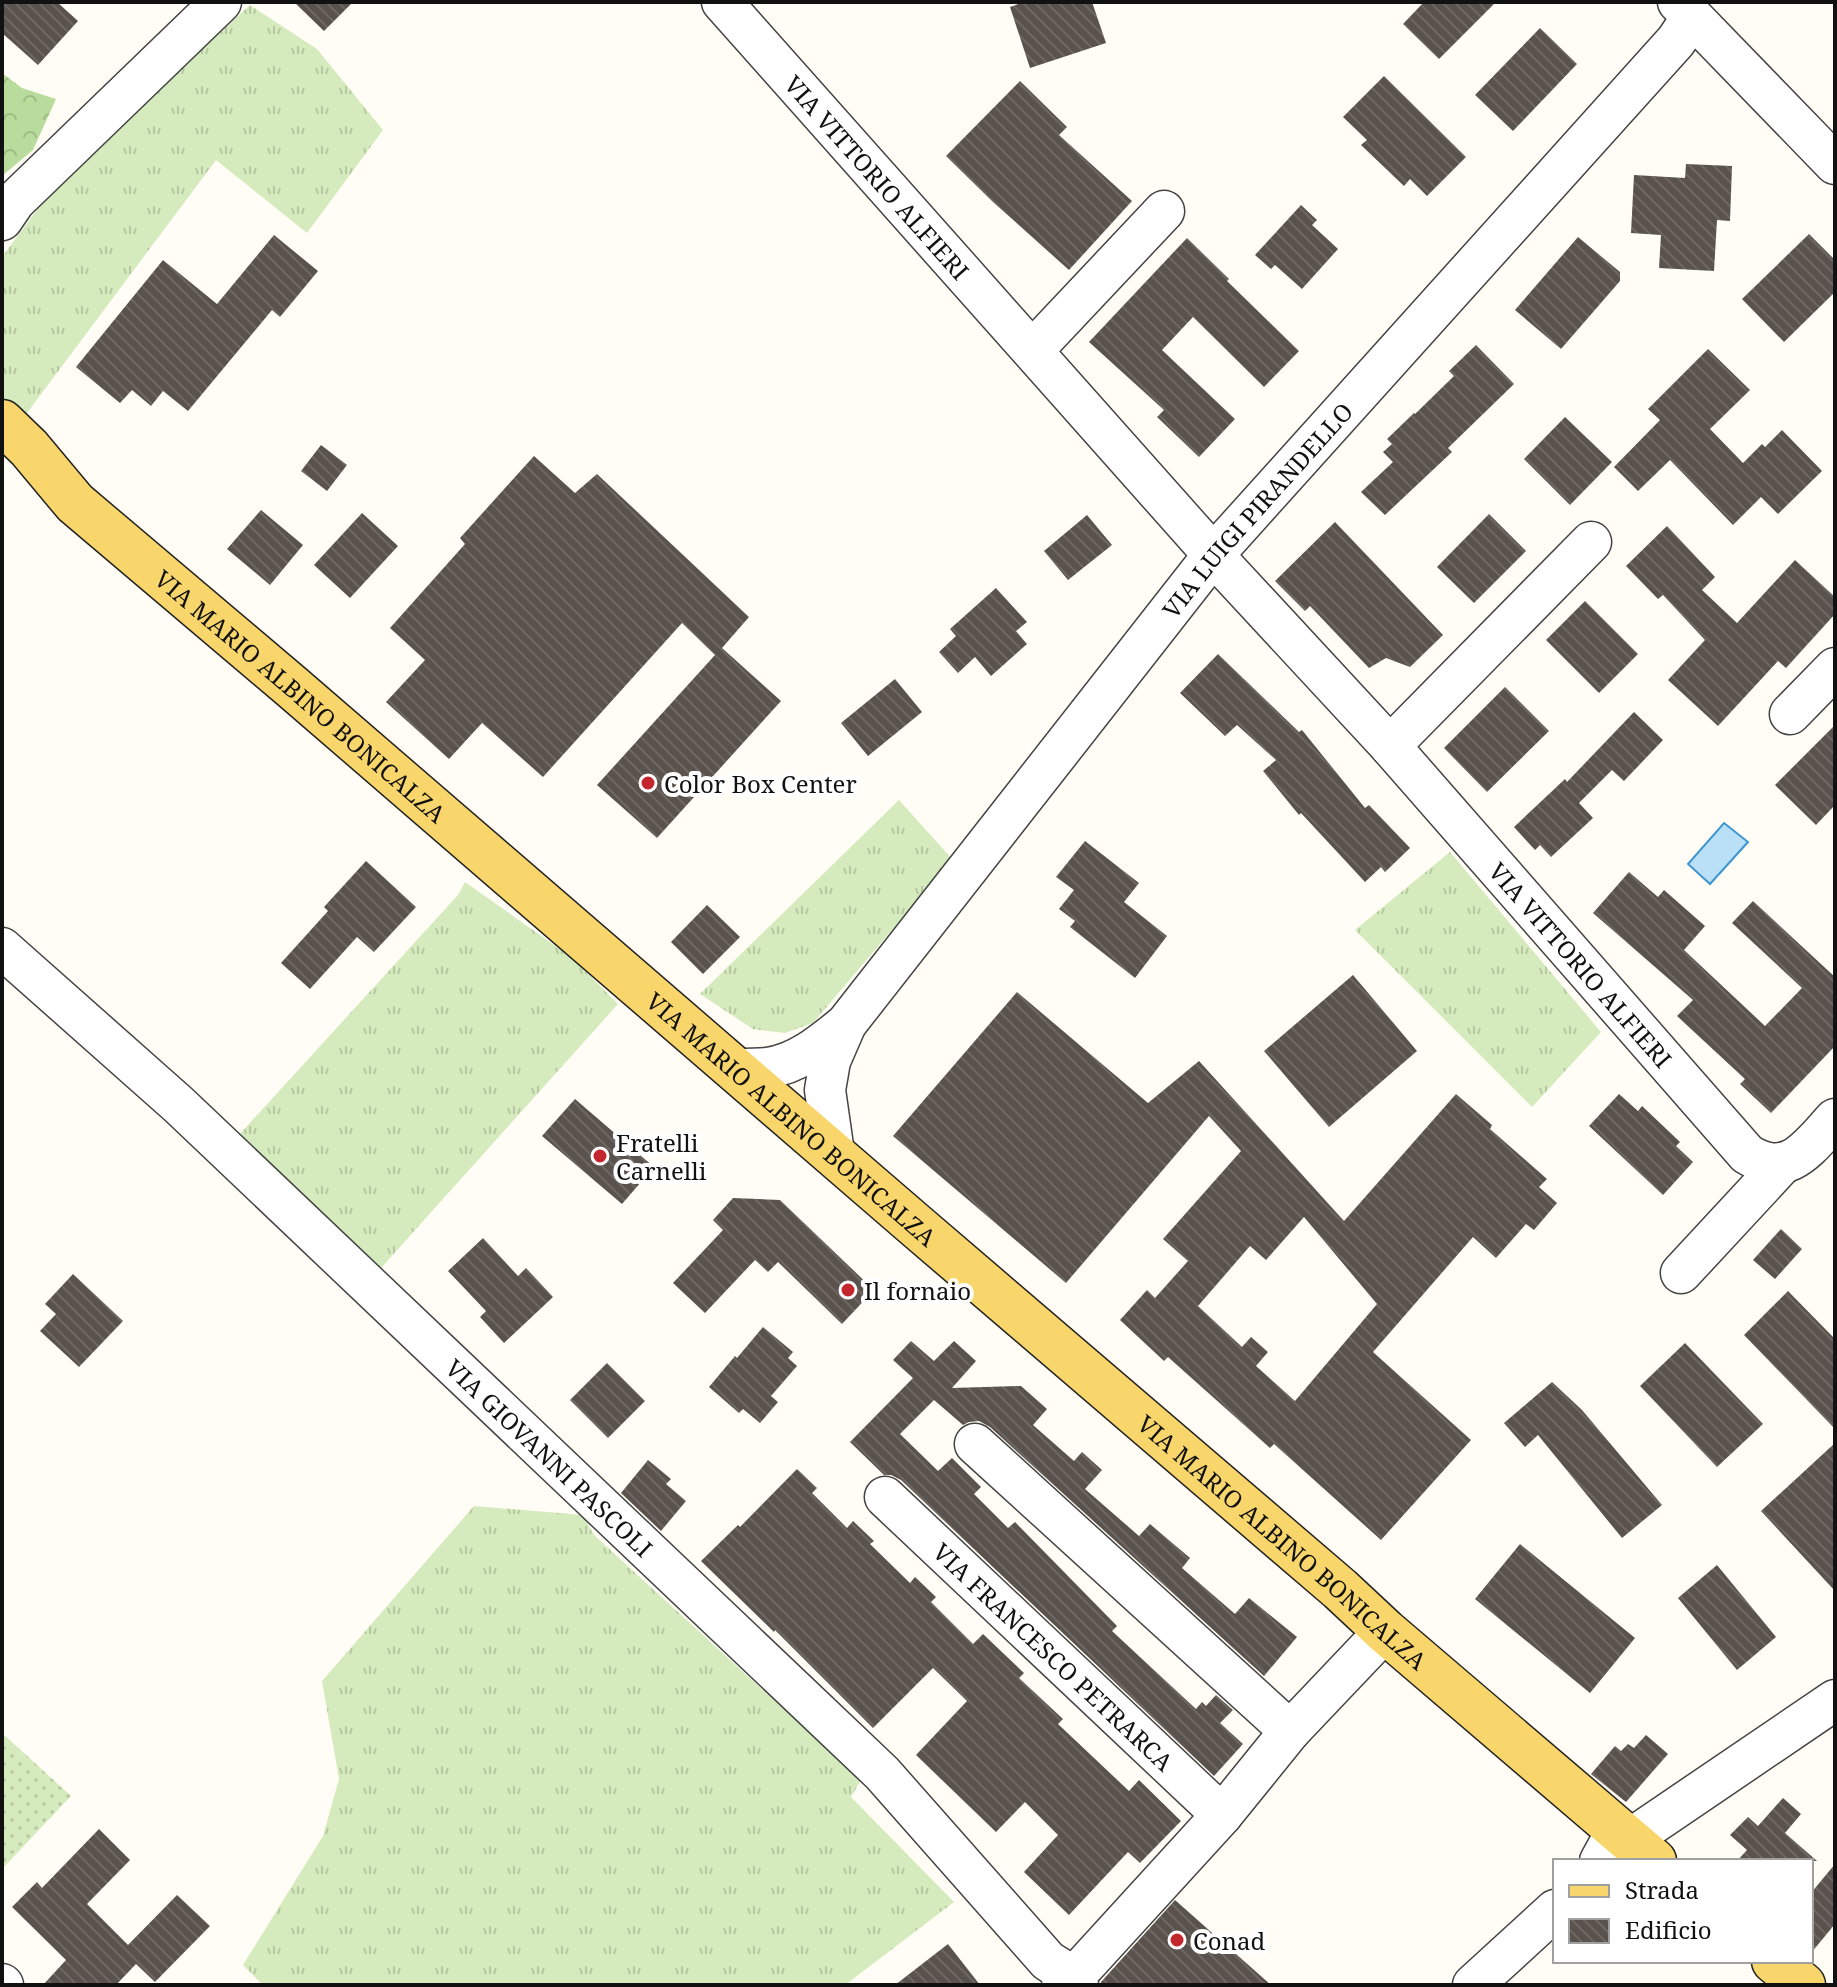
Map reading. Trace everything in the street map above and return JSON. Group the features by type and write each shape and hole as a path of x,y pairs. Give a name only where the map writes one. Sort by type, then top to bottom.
{"main road":[{"name":"VIA MARIO ALBINO BONICALZA","path":"2,422 29,448 75,503 1340,1589 1627,1851"},
{"name":"VIA MARIO ALBINO BONICALZA","path":"2,461 75,503"},
{"path":"1776,1963 1803,1985"}],"street":[{"path":"6,210 221,2"},
{"name":"VIA VITTORIO ALFIERI","path":"722,2 1214,554 1390,746 1747,1154 1761,1163 1783,1163"},
{"path":"1685,10 1835,164"},
{"name":"VIA LUIGI PIRANDELLO","path":"735,1069 769,1068 791,1062 823,1043 846,1024 1214,554 1676,41 1685,10"},
{"path":"1033,350 1164,211"},
{"path":"1390,746 1591,542"},
{"path":"1790,714 1835,668"},
{"name":"VIA GIOVANNI PASCOLI","path":"2,948 179,1105 871,1762 1070,1982"},
{"name":"VIA LUIGI PIRANDELLO","path":"834,1153 825,1090 830,1061 846,1024"},
{"path":"1681,1273 1783,1163 1798,1158 1835,1119"},
{"path":"975,1444 1290,1731"},
{"name":"VIA FRANCESCO PETRARCA","path":"885,1497 1222,1815"},
{"path":"1070,1982 1222,1815 1290,1731 1385,1631"},
{"path":"1627,1851 1835,1700"},
{"path":"1473,1985 1553,1912"}],"green space":[{"path":"250,5 317,49 383,130 307,233 216,160 21,421 2,402 2,257 59,180"},
{"path":"2,73 22,88 56,99 33,150 2,176"},
{"path":"899,800 952,859 813,1023 785,1033 753,1029 700,994"},
{"path":"1450,852 1601,1032 1532,1107 1355,930"},
{"path":"465,882 571,957 618,1004 381,1268 238,1136 458,895"},
{"path":"474,1506 583,1515 594,1535 861,1780 851,1797 954,1902 845,1985 263,1985 243,1965 323,1836 339,1779 322,1681"},
{"path":"2,1733 71,1796 2,1869"}],"water":[{"path":"1724,823 1748,842 1710,884 1688,864"}],"building":[{"path":"2,2 57,2 78,21 38,65 2,33"},
{"path":"294,2 353,2 324,31"},
{"path":"1024,2 1092,2 1106,43 1030,68 1010,7"},
{"path":"1424,2 1496,2 1439,59 1403,24"},
{"path":"1540,28 1577,64 1513,131 1475,95"},
{"path":"1384,76 1466,157 1427,196 1410,179 1404,186 1361,145 1367,140 1343,117"},
{"path":"1020,81 1067,127 1059,135 1132,201 1069,270 946,156"},
{"path":"1686,164 1732,166 1730,221 1717,220 1714,271 1659,268 1661,235 1631,233 1634,175 1685,178"},
{"path":"1301,205 1317,220 1312,225 1338,249 1302,289 1275,265 1271,269 1255,255"},
{"path":"1809,234 1835,260 1835,292 1784,342 1742,299"},
{"path":"274,235 318,271 280,317 272,310 188,411 163,391 151,406 132,390 120,403 76,367 163,260 217,304"},
{"path":"1578,237 1620,272 1620,281 1561,349 1515,310"},
{"path":"1187,238 1299,351 1264,387 1193,317 1162,350 1235,419 1199,457 1157,417 1164,410 1089,342"},
{"path":"1476,345 1514,384 1448,448 1452,452 1385,515 1361,492 1393,462 1383,452 1392,444 1387,439 1454,376 1449,371"},
{"path":"1708,349 1750,390 1710,429 1743,463 1782,430 1822,471 1778,514 1761,497 1733,525 1670,460 1638,491 1614,467 1660,420 1648,409"},
{"path":"1565,417 1612,462 1570,505 1524,459"},
{"path":"321,445 347,465 327,491 301,471"},
{"path":"534,456 575,493 597,474 749,617 722,648 781,701 657,838 597,785 715,655 682,623 543,777 482,723 449,759 386,702 425,660 390,628 465,544 460,538"},
{"path":"261,510 303,545 270,585 227,549"},
{"path":"362,513 398,546 350,598 314,565"},
{"path":"1489,514 1526,551 1474,603 1437,567"},
{"path":"1087,515 1112,545 1068,580 1044,551"},
{"path":"1335,522 1443,635 1410,667 1386,658 1369,668 1310,606 1305,611 1275,581"},
{"path":"1667,526 1715,577 1702,590 1737,623 1795,560 1835,597 1835,614 1786,668 1778,661 1718,726 1668,680 1705,640 1663,595 1658,599 1626,566"},
{"path":"996,588 1027,622 1016,631 1027,644 991,676 975,657 958,673 939,652 956,636 950,629"},
{"path":"1585,601 1638,654 1599,693 1546,640"},
{"path":"1218,654 1299,732 1302,730 1365,808 1369,805 1410,848 1385,872 1381,867 1365,882 1301,813 1299,815 1263,771 1276,760 1237,725 1225,736 1180,693"},
{"path":"895,679 922,712 868,756 841,723"},
{"path":"1505,687 1549,731 1487,792 1444,748"},
{"path":"1634,712 1663,740 1624,781 1612,770 1579,803 1593,818 1551,857 1540,845 1535,850 1514,827 1565,779 1567,782"},
{"path":"1835,725 1835,805 1816,825 1775,785"},
{"path":"1085,841 1139,883 1124,902 1167,936 1135,978 1070,927 1075,921 1059,909 1074,890 1056,877"},
{"path":"366,861 416,907 374,952 357,937 310,989 281,963 328,911 324,907"},
{"path":"1629,872 1658,897 1664,890 1705,926 1684,950 1765,1026 1802,988 1732,923 1753,901 1835,977 1835,1046 1771,1113 1740,1084 1745,1079 1677,1016 1693,1000 1593,913"},
{"path":"707,905 740,937 703,974 671,942"},
{"path":"1353,975 1417,1051 1329,1127 1264,1051"},
{"path":"1017,992 1148,1103 1199,1061 1344,1221 1456,1094 1547,1179 1539,1187 1557,1203 1534,1230 1526,1224 1496,1258 1473,1237 1373,1352 1471,1440 1381,1540 1274,1444 1270,1448 1168,1357 1164,1361 1120,1320 1147,1290 1155,1298 1188,1261 1163,1239 1241,1151 1209,1116 1066,1283 893,1136","holes":["1304,1217 1377,1304 1295,1401 1256,1366 1268,1352 1251,1337 1242,1347 1198,1306 1250,1246 1266,1260"]},
{"path":"1619,1094 1638,1111 1642,1106 1680,1142 1676,1146 1693,1162 1663,1195 1589,1126"},
{"path":"575,1099 654,1167 622,1204 542,1136"},
{"path":"733,1198 780,1200 874,1290 842,1324 778,1262 768,1272 755,1260 705,1313 673,1283 723,1230 713,1220"},
{"path":"1781,1229 1802,1249 1775,1279 1753,1260"},
{"path":"483,1238 518,1276 526,1268 553,1297 504,1343 480,1317 486,1311 448,1271"},
{"path":"73,1274 123,1321 79,1367 40,1331 56,1314 45,1304"},
{"path":"1788,1291 1835,1339 1835,1429 1744,1335"},
{"path":"763,1327 793,1352 788,1358 797,1366 771,1396 778,1402 760,1423 743,1409 739,1413 709,1387"},
{"path":"911,1341 934,1361 954,1341 976,1361 952,1388 1021,1386 1047,1409 1033,1425 1074,1461 1082,1452 1102,1470 1085,1489 1139,1536 1150,1524 1190,1558 1182,1568 1235,1614 1249,1598 1297,1637 1264,1676 990,1427 979,1421 963,1425 934,1400 900,1434 938,1471 952,1458 981,1487 974,1494 1008,1528 1015,1522 1117,1626 1112,1631 1196,1709 1202,1702 1206,1706 1216,1695 1233,1710 1220,1723 1243,1744 1214,1776 901,1480 884,1475 850,1442 913,1378 893,1360"},
{"path":"1685,1343 1763,1424 1717,1467 1640,1386"},
{"path":"607,1363 645,1401 608,1438 570,1400"},
{"path":"1552,1382 1582,1410 1662,1505 1622,1538 1538,1435 1525,1447 1504,1423"},
{"path":"1835,1443 1835,1591 1761,1511"},
{"path":"648,1460 671,1479 666,1484 686,1501 661,1531 621,1493"},
{"path":"797,1469 817,1488 812,1493 847,1528 853,1521 874,1541 870,1544 910,1583 915,1577 936,1597 931,1602 973,1644 983,1634 1024,1673 1019,1678 1063,1719 1058,1724 1129,1791 1139,1780 1181,1821 1140,1863 1128,1852 1069,1915 1024,1872 1058,1835 1025,1802 996,1832 916,1755 967,1701 933,1668 873,1728 701,1561 738,1525 740,1527"},
{"path":"1520,1544 1635,1638 1590,1693 1475,1599"},
{"path":"1717,1565 1776,1637 1737,1670 1678,1598"},
{"path":"1646,1735 1668,1754 1626,1802 1591,1774 1615,1746 1621,1751 1628,1744 1634,1748"},
{"path":"1783,1798 1801,1814 1785,1833 1817,1861 1739,1859 1747,1850 1730,1835 1748,1817 1758,1826"},
{"path":"99,1829 130,1860 87,1904 128,1945 177,1895 210,1926 155,1982 136,1964 116,1985 43,1985 66,1960 12,1907 37,1882 42,1888"},
{"path":"1835,1864 1835,1924 1813,1951 1813,1891"},
{"name":"Conad","path":"1175,1900 1271,1985 1101,1985"},
{"path":"948,1944 980,1985 895,1985"}],"place":[{"name":"Color Box Center","path":"648,783"},
{"name":"Fratelli Carnelli","path":"600,1156"},
{"name":"Il fornaio","path":"848,1290"},
{"name":"Conad","path":"1177,1940"}]}
